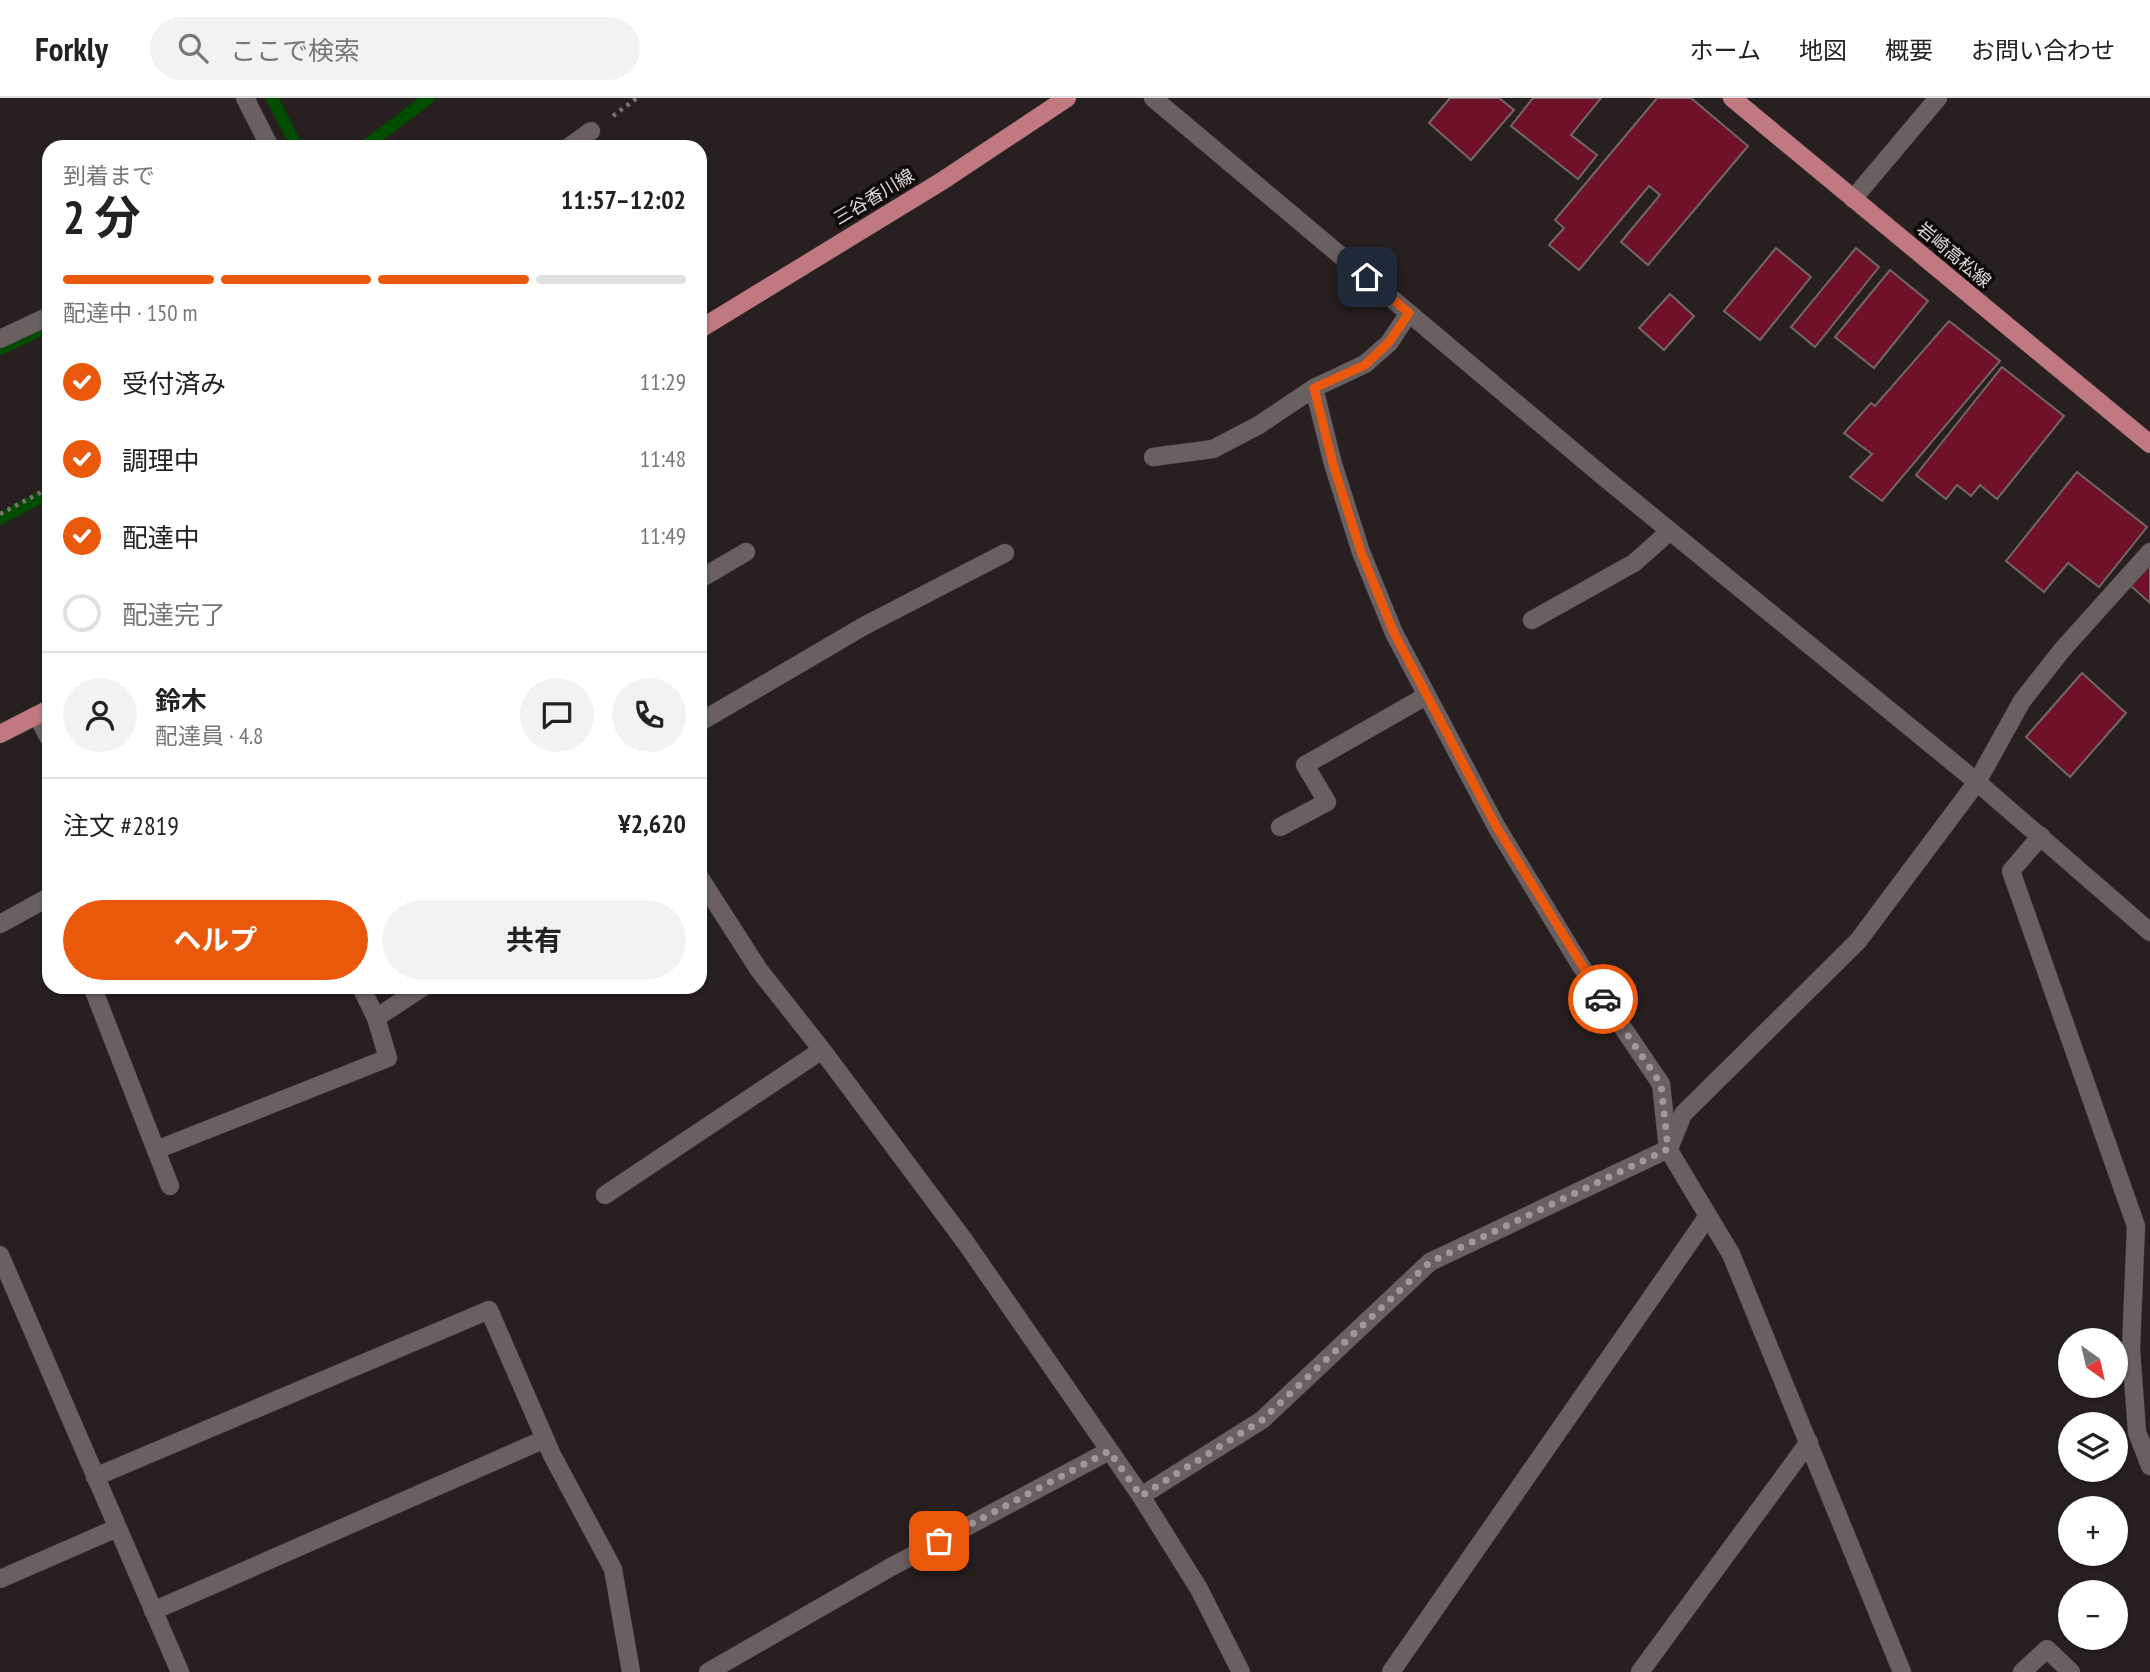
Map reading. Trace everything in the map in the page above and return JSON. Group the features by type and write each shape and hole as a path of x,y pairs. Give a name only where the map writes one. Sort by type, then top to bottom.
{"main road":[{"name":"三谷香川線","path":"707,324 942,181 1067,98"},
{"name":"岩崎高松線","path":"1732,98 2150,444"},
{"path":"0,734 42,713"}],"street":[{"path":"245,98 266,140"},
{"path":"1153,98 1670,531 1977,782 2150,932"},
{"path":"1853,199 1938,98"},
{"path":"579,140 591,131"},
{"path":"1153,457 1213,449 1259,425 1314,388 1365,365 1389,342 1409,313"},
{"path":"0,340 42,319"},
{"path":"1314,388 1333,464 1361,552 1394,633 1496,826 1581,965 1661,1084 1668,1149 1731,1254 1809,1442 1895,1668"},
{"path":"1532,620 1634,563 1670,531"},
{"path":"707,575 746,552"},
{"path":"1141,1496 1262,1420 1430,1262 1668,1149 1683,1114 1858,941 1977,782 2022,701 2063,650 2150,552"},
{"path":"707,718 864,626 1006,553"},
{"path":"1280,827 1327,802 1305,765 1426,696"},
{"path":"2041,836 2011,871 2136,1226 2131,1349 2137,1432 2150,1466"},
{"path":"707,889 759,970 966,1243 1141,1496 1199,1589 1241,1672"},
{"path":"0,924 42,901"},
{"path":"95,994 170,1186"},
{"path":"156,1150 388,1058 376,1018 364,994"},
{"path":"376,1018 413,994"},
{"path":"605,1195 822,1050"},
{"path":"1391,1672 1708,1216"},
{"path":"0,1255 180,1672"},
{"path":"95,1477 489,1310 545,1439 613,1569 631,1672"},
{"path":"153,1611 545,1439"},
{"path":"1640,1672 1809,1442"},
{"path":"709,1672 891,1567 1109,1451"},
{"path":"0,1579 117,1528"},
{"path":"2022,1672 2047,1649 2071,1672"}],"path":[{"path":"0,514 42,492"}],"building":[{"path":"1450,98 1499,98 1514,110 1471,160 1429,123"},
{"path":"1533,98 1601,98 1571,135 1597,155 1578,179 1511,126"},
{"path":"1657,98 1691,98 1748,146 1648,265 1621,242 1660,195 1649,186 1579,270 1549,245 1564,228 1555,220"},
{"path":"1776,248 1811,277 1760,340 1724,311"},
{"path":"1856,248 1879,267 1815,347 1791,327"},
{"path":"1890,270 1928,301 1874,368 1835,337"},
{"path":"1670,294 1694,316 1664,350 1639,328"},
{"path":"1949,321 2000,361 1882,501 1850,477 1872,454 1844,433 1871,403 1875,406"},
{"path":"2002,367 2064,416 1997,499 1980,485 1971,496 1957,485 1946,499 1916,475"},
{"path":"2077,472 2147,527 2099,587 2068,563 2044,592 2006,561"},
{"path":"2150,565 2150,603 2131,586"},
{"path":"2082,673 2126,713 2070,777 2026,737"}],"waterway":[{"path":"272,98 293,140"},
{"path":"373,140 429,98"},
{"path":"0,349 42,329"},
{"path":"0,519 42,497"}],"way so far":[{"path":"939,1541 1109,1451 1141,1496 1262,1420 1430,1262 1668,1149 1661,1084 1603,999"}],"route":[{"path":"1367,277 1409,313 1389,342 1365,365 1314,388 1333,464 1361,552 1394,633 1496,826 1603,999"}]}
